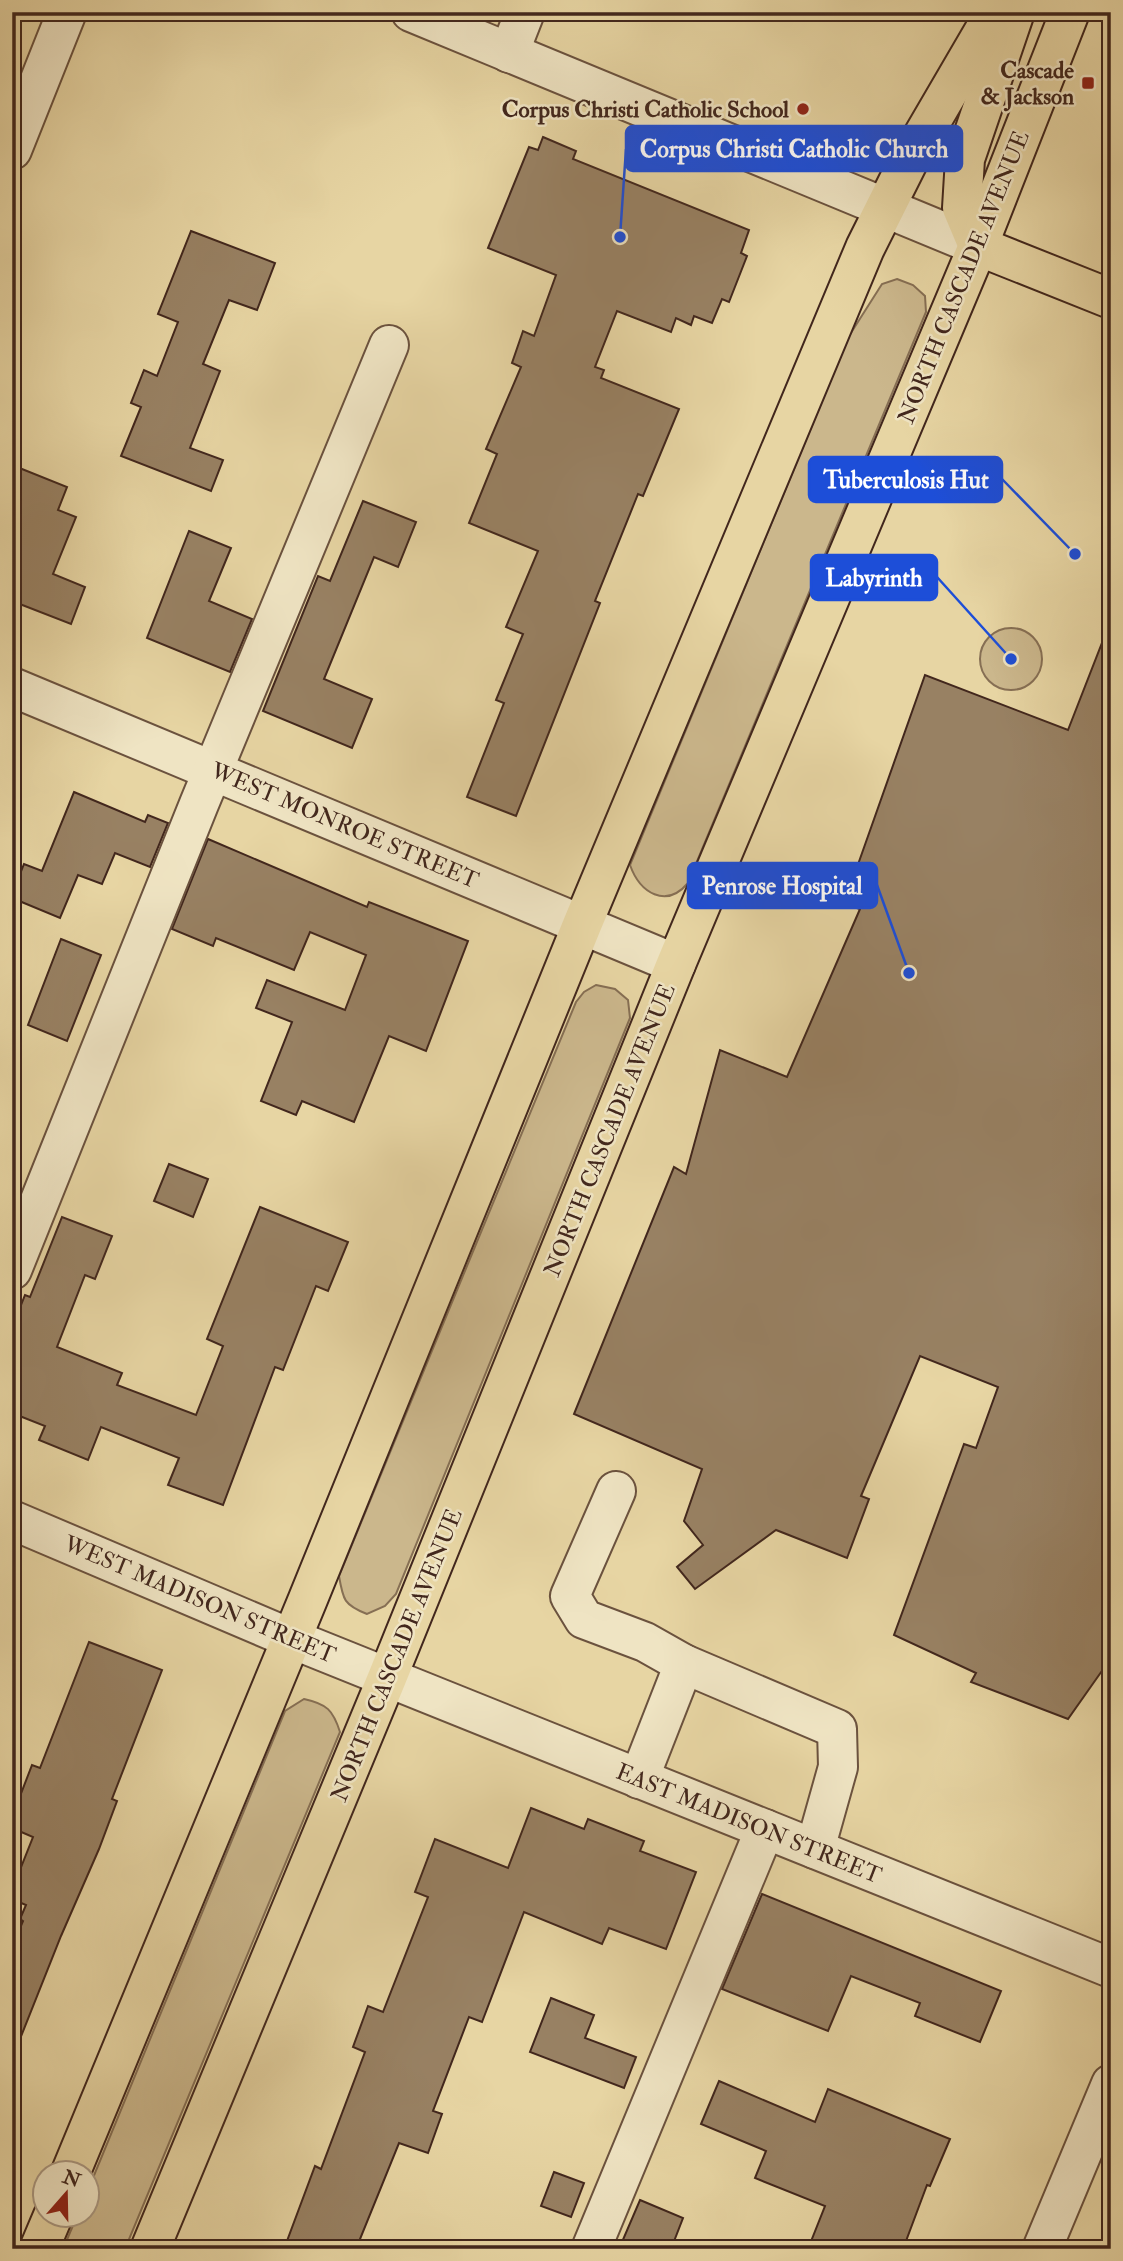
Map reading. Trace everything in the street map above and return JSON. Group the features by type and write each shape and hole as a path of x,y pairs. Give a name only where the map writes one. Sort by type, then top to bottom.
{"main road":[{"path":"76,2160 292,1639 582,925 859,261 884,208 995,12"},
{"path":"1015,12 965,159 962,208 978,246 1111,299"},
{"name":"NORTH CASCADE AVENUE","path":"150,2249 387,1678 676,964 978,246 1070,12"},
{"path":"39,2249 47,2230"}],"street":[{"path":"12,150 67,12"},
{"path":"411,12 978,246"},
{"path":"509,53 525,12"},
{"path":"12,1270 213,769 389,345"},
{"name":"WEST MONROE STREET","path":"12,687 676,964"},
{"path":"616,1490 570,1596 584,1619 645,1642 684,1664 837,1729 838,1767 815,1849"},
{"name":"WEST MADISON STREET","path":"12,1520 387,1678"},
{"path":"639,1779 684,1664"},
{"name":"EAST MADISON STREET","path":"387,1678 1111,1969"},
{"path":"591,2249 765,1829"},
{"path":"1042,2249 1111,2084"}],"shaded area":[{"path":"897,279 913,285 925,296 926,312 688,883 671,895 654,894 640,883 630,865 849,336 882,284"},
{"path":"1005,628 1017,628 1033,637 1040,647 1040,671 1033,681 1017,690 1005,690 994,685 985,676 980,665 980,653 985,642 994,633"},
{"path":"596,985 615,989 628,1000 630,1018 396,1594 385,1606 367,1614 353,1608 346,1601 339,1576 576,1002 584,992"},
{"path":"304,1699 318,1703 328,1709 335,1718 340,1732 125,2249 63,2249 71,2230 102,2230 100,2160 285,1711"}],"building":[{"path":"543,137 576,151 573,159 749,230 741,253 747,256 729,302 722,299 712,323 694,316 691,325 676,318 671,332 617,311 595,367 604,370 601,378 679,409 643,496 638,494 595,601 600,603 516,816 467,797 504,703 496,700 523,634 506,627 538,551 469,523 497,454 486,449 521,367 512,363 523,331 534,336 556,275 488,248 529,147 538,150"},
{"path":"191,231 275,263 257,310 229,300 203,364 220,371 190,448 223,460 211,491 121,456 141,407 131,403 144,370 157,376 178,322 158,314"},
{"path":"12,465 67,487 58,510 76,517 53,574 85,587 71,624 12,601"},
{"path":"363,501 416,522 398,567 374,557 324,679 372,699 352,748 263,711 318,576 330,581"},
{"path":"189,531 231,548 209,601 252,619 230,672 147,638"},
{"path":"1109,625 1111,1658 1068,1719 971,1682 976,1673 894,1635 964,1444 976,1448 998,1387 920,1356 861,1496 869,1499 847,1558 776,1530 695,1589 677,1567 703,1545 684,1521 702,1469 574,1414 674,1167 686,1174 720,1050 787,1077 860,909 844,904 925,675 1068,730"},
{"path":"74,792 145,822 148,815 168,823 150,867 115,853 102,884 78,875 60,918 12,898 12,894 24,864 42,871"},
{"path":"208,839 367,907 369,902 468,941 426,1051 389,1036 354,1122 302,1101 296,1115 261,1101 292,1022 256,1008 267,980 345,1010 366,955 310,932 294,970 216,938 213,946 172,929"},
{"path":"61,939 101,955 67,1041 28,1025"},
{"path":"169,1164 208,1179 193,1217 154,1201"},
{"path":"260,1207 348,1242 328,1291 316,1286 283,1370 275,1367 223,1505 168,1485 179,1458 101,1427 88,1460 39,1440 45,1426 12,1413 12,1328 25,1295 30,1297 62,1217 112,1236 95,1279 85,1275 57,1347 122,1373 117,1385 196,1415 223,1346 207,1339"},
{"path":"89,1642 162,1670 112,1799 117,1801 99,1849 14,2054 12,1947 23,1921 20,1919 26,1905 12,1899 12,1890 33,1837 12,1828 12,1817 32,1765 40,1768"},
{"path":"531,1808 584,1829 588,1819 644,1841 640,1851 696,1872 666,1949 609,1928 602,1944 524,1912 482,2022 469,2017 433,2111 442,2114 428,2153 399,2143 356,2249 284,2249 315,2166 321,2169 365,2052 353,2047 368,2006 383,2012 428,1897 415,1892 435,1839 508,1868"},
{"path":"762,1894 1001,1991 980,2042 915,2016 920,2003 851,1976 828,2031 722,1989"},
{"path":"551,1998 594,2015 585,2038 636,2057 624,2088 530,2052"},
{"path":"719,2081 815,2122 828,2089 950,2139 930,2186 927,2185 903,2249 808,2249 825,2206 755,2178 766,2151 701,2124"},
{"path":"554,2172 584,2183 571,2217 541,2206"},
{"path":"640,2200 683,2218 671,2249 619,2249"}],"place":[{"name":"Cascade & Jackson","path":"1088,83"},
{"name":"Corpus Christi Catholic School","path":"803,109"},
{"name":"Corpus Christi Catholic Church","path":"620,237"},
{"name":"Tuberculosis Hut","path":"1075,554"},
{"name":"Labyrinth","path":"1011,659"},
{"name":"Penrose Hospital","path":"909,973"}]}
